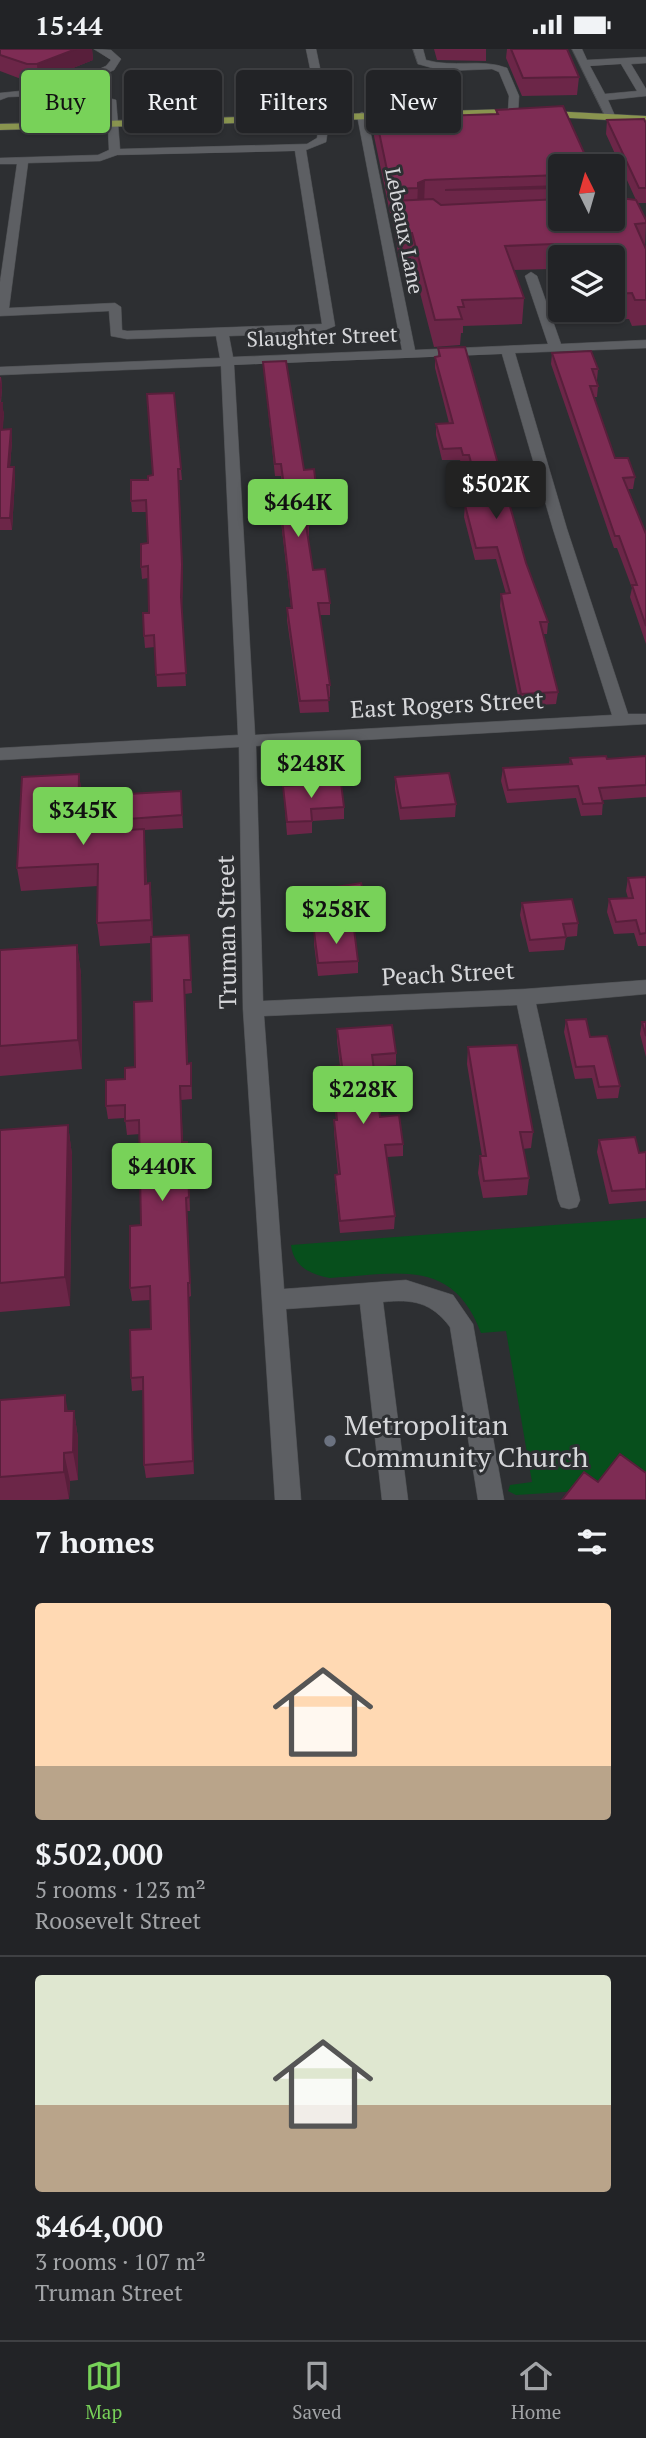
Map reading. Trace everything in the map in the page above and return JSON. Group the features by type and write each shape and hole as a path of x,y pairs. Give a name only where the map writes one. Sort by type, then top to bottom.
{"main road":[{"path":"352,115 447,119 513,112 570,120 610,116 646,119"},
{"path":"0,127 236,119"}],"street":[{"path":"99,49 116,59 106,70"},
{"path":"311,49 315,70"},
{"path":"418,49 422,62 443,68 493,66 503,70 514,96 513,112"},
{"path":"577,49 610,116"},
{"path":"624,61 644,89"},
{"path":"584,63 646,63"},
{"path":"644,89 638,69 646,63"},
{"path":"601,98 644,89"},
{"path":"2,92 21,93"},
{"path":"110,101 115,152"},
{"name":"Lebeaux Lane","path":"362,115 388,215 409,354"},
{"path":"0,161 100,157 115,152 300,148 315,146 322,140 323,133"},
{"path":"23,160 1,312 115,307 115,329 120,335 318,329 330,326 300,148"},
{"path":"531,276 556,348"},
{"name":"Truman Street","path":"222,332 227,362 247,741 253,1009 288,1500"},
{"name":"Slaughter Street","path":"0,371 646,344"},
{"path":"508,350 560,529 622,721"},
{"name":"East Rogers Street","path":"0,754 646,719"},
{"name":"Peach Street","path":"253,1009 524,997 646,987"},
{"path":"524,997 569,1200"},
{"path":"274,1300 406,1290 445,1302 461,1324 491,1500"},
{"path":"370,1292 395,1500"}],"green space":[{"path":"646,1218 646,1492 594,1499 579,1491 516,1495 508,1491 510,1485 532,1482 506,1331 481,1333 469,1309 455,1292 438,1281 399,1274 323,1277 299,1264 291,1245"}],"building":[{"path":"0,49 76,49 37,64 27,64 0,55"},
{"path":"511,49 567,49 579,77 523,78"},
{"path":"563,106 585,154 548,154 548,175 425,180 418,183 418,188 391,189 379,133 461,133 461,115 498,114 496,110"},
{"path":"644,119 646,188 639,188 607,120"},
{"path":"548,186 548,188 445,190"},
{"path":"433,199 441,205 548,200 548,231 625,231 625,199 636,200 646,220 646,223 635,224 646,249 646,300 635,300 632,293 625,293 625,245 505,246 524,298 462,300 464,307 458,307 462,319 435,320 412,233 400,233 393,201"},
{"path":"465,347 526,563 548,622 540,622 558,692 521,694 501,594 510,593 497,547 476,548 465,505 482,504 469,455 463,455 461,448 443,449 436,424 453,423 435,357 440,356 438,348"},
{"path":"591,351 598,369 592,369 598,386 590,386 615,458 628,458 635,477 623,478 646,534 646,626 632,585 637,585 619,536 615,536 552,353"},
{"path":"286,361 304,470 314,469 317,494 313,494 316,512 308,513 309,525 306,525 313,570 325,569 330,603 318,603 330,685 327,685 329,700 300,701 287,608 292,608 280,501 286,501 281,464 275,464 263,362"},
{"path":"174,393 181,469 178,469 181,597 186,673 156,675 154,635 144,636 143,613 149,613 148,566 141,567 141,544 148,543 146,500 131,501 131,480 148,480 148,476 153,475 147,394"},
{"path":"11,429 8,467 14,467 10,518 0,518 0,430"},
{"path":"606,756 607,759 646,756 646,785 599,788 603,803 583,804 578,786 508,790 503,768 572,764 570,758"},
{"path":"449,773 456,804 401,808 395,777"},
{"path":"79,774 78,833 144,829 145,884 150,883 151,920 97,923 98,864 17,868 22,777"},
{"path":"341,783 344,807 311,809 312,821 287,822 283,786"},
{"path":"181,791 182,815 128,819 128,794"},
{"path":"646,877 646,933 640,934 636,920 616,922 609,899 633,898 628,878"},
{"path":"361,883 367,904 335,908 329,888"},
{"path":"572,899 578,923 563,924 566,937 530,940 522,903"},
{"path":"354,929 358,961 318,963 314,931"},
{"path":"189,935 191,980 184,980 187,1064 191,1063 191,1086 180,1086 182,1142 187,1142 189,1197 186,1198 193,1461 144,1465 143,1377 131,1378 130,1330 151,1329 150,1286 130,1288 130,1226 141,1225 139,1120 125,1121 125,1105 106,1106 106,1080 125,1079 125,1068 135,1067 134,1002 152,1001 151,937"},
{"path":"77,945 78,1040 0,1046 0,950"},
{"path":"586,1019 590,1037 607,1036 620,1086 599,1087 594,1066 576,1067 566,1020"},
{"path":"392,1025 396,1053 372,1055 380,1117 399,1115 403,1144 385,1145 395,1216 340,1221 335,1175 340,1174 332,1067 342,1066 337,1029"},
{"path":"517,1045 533,1132 520,1132 529,1178 484,1181 480,1156 486,1156 468,1047"},
{"path":"68,1125 65,1277 0,1283 0,1130"},
{"path":"635,1137 639,1153 646,1152 646,1189 612,1191 599,1140"},
{"path":"65,1395 65,1411 74,1411 73,1452 64,1453 64,1472 0,1477 0,1400"},
{"path":"620,1454 646,1473 646,1500 562,1500 584,1472 598,1482"}],"place":[{"name":"Metropolitan Community Church","path":"330,1441"}]}
